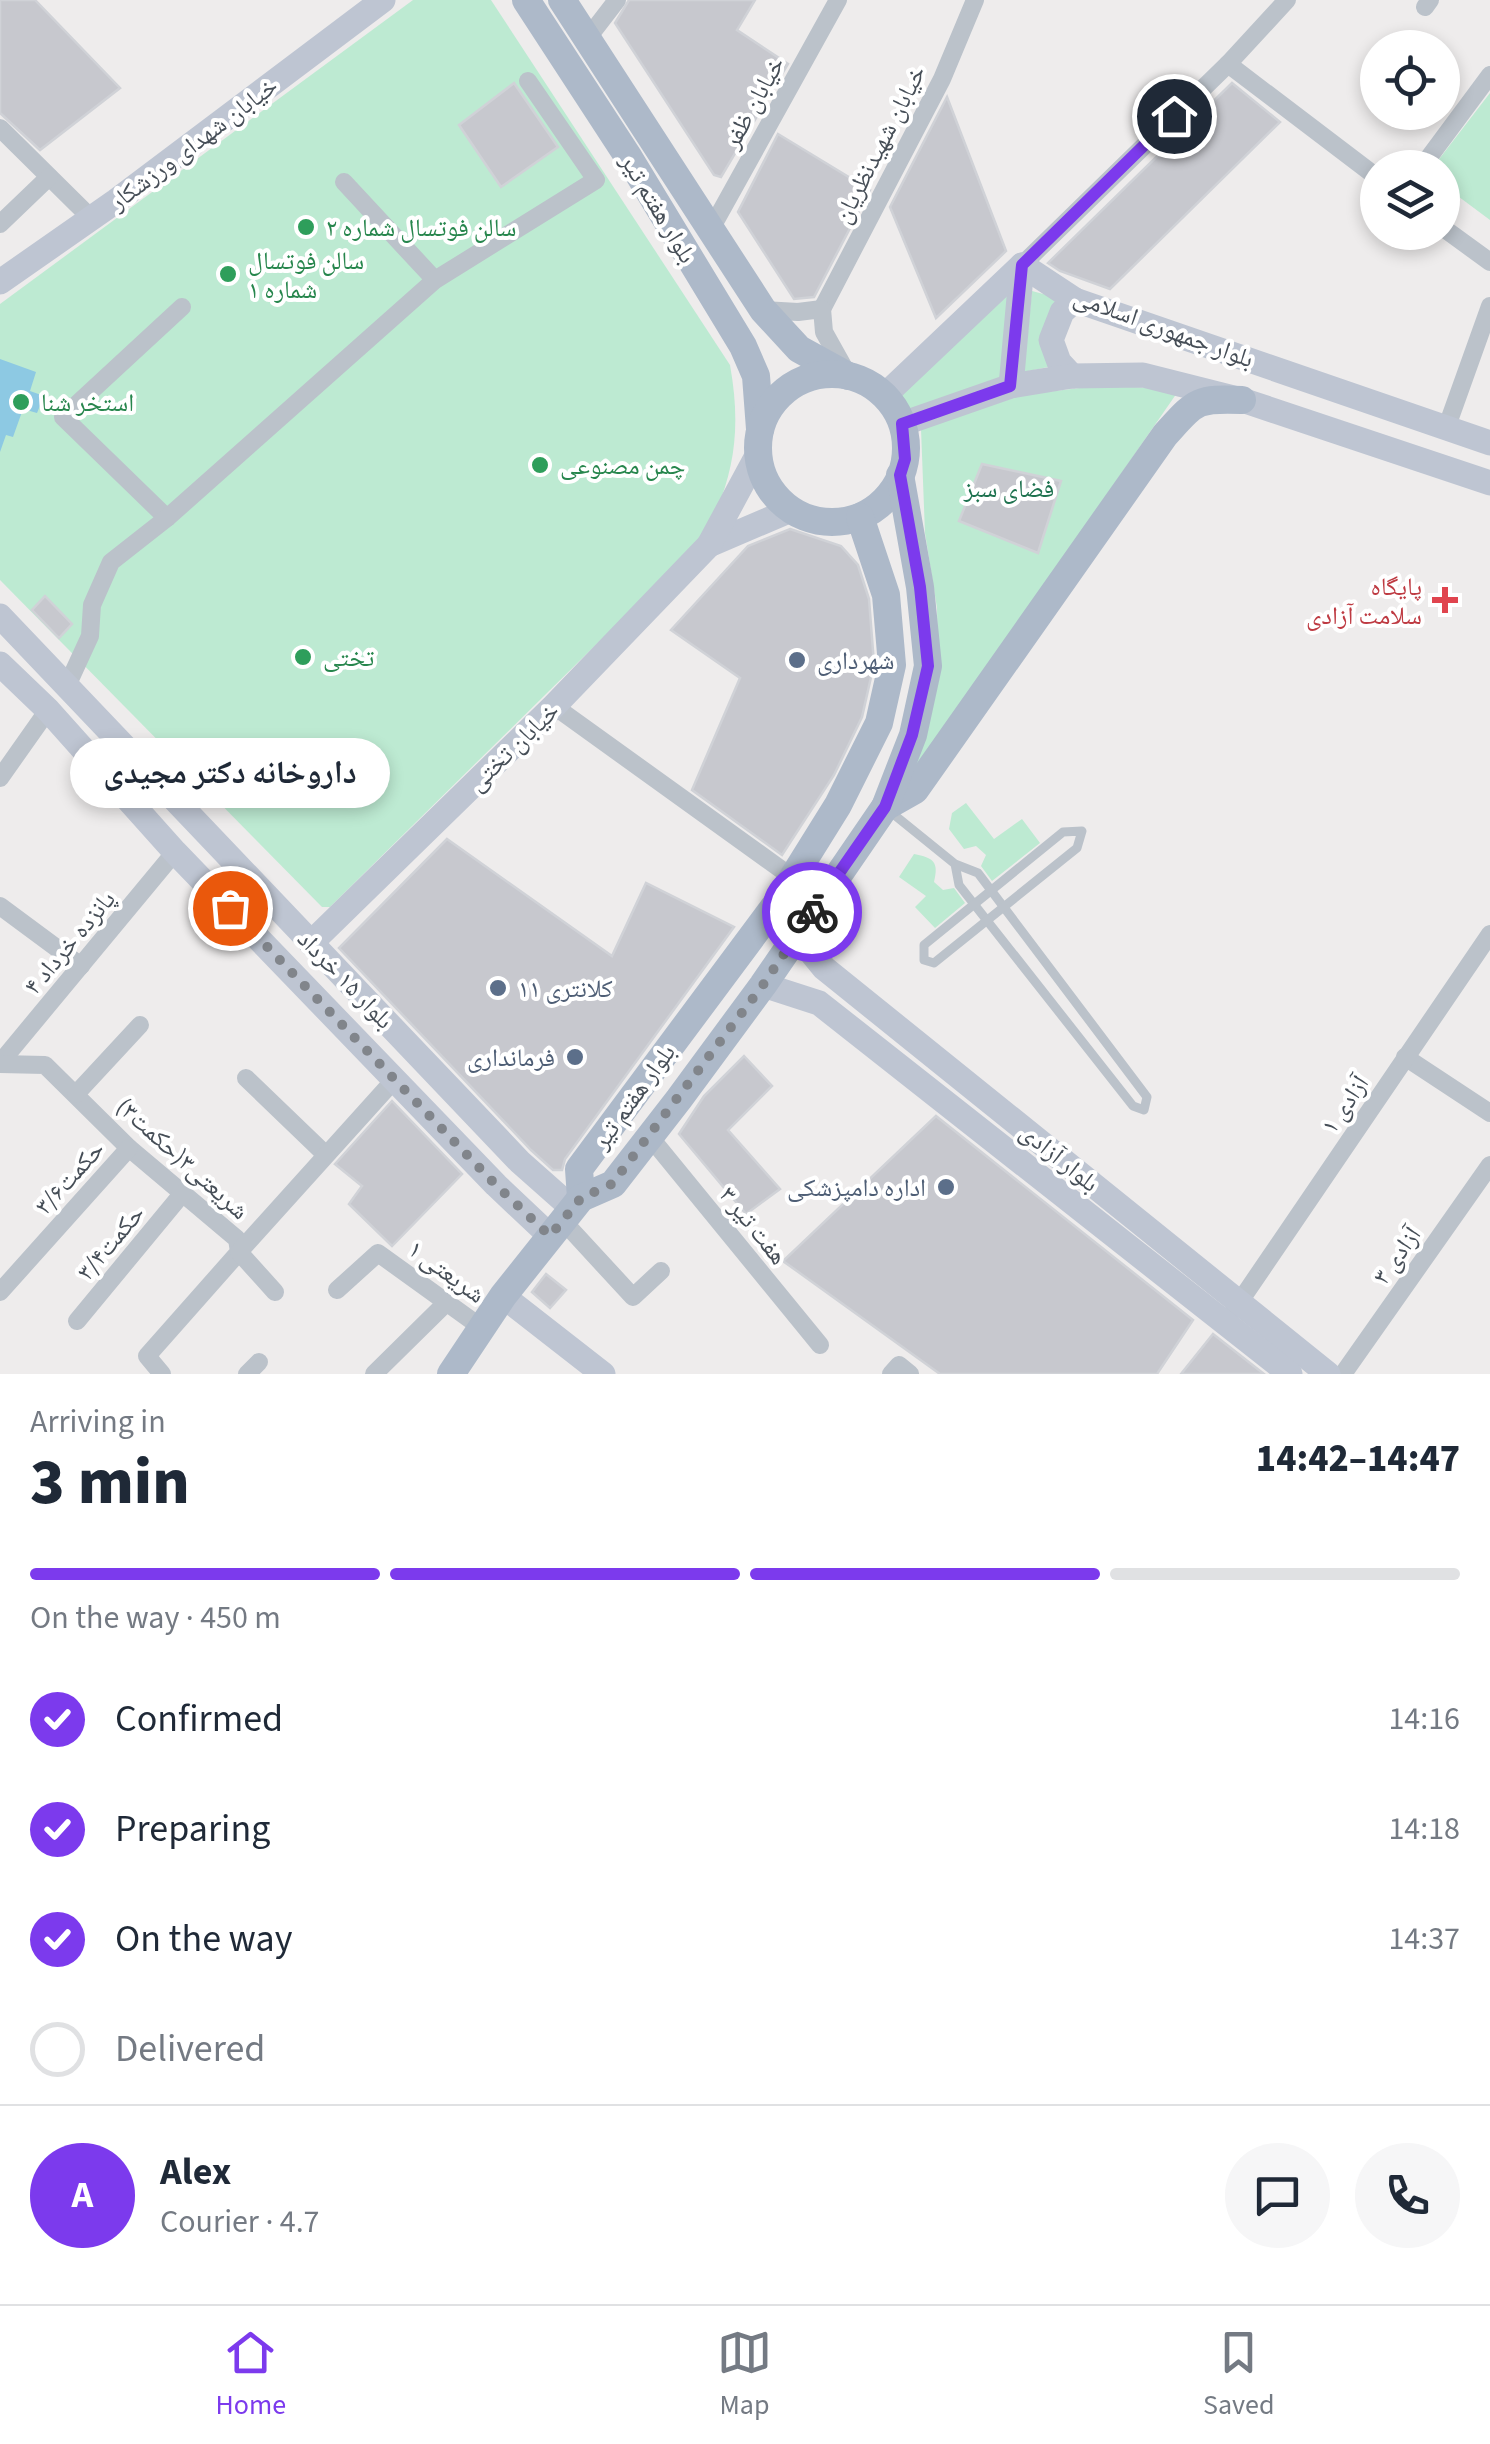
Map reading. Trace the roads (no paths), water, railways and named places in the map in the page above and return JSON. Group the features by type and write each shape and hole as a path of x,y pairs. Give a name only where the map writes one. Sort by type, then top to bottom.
{"main road":[{"name":"بلوار هفتم تیر","path":"526,0 629,158 742,346 756,376 759,442"},
{"name":"بلوار هفتم تیر","path":"562,0 767,314 799,349 848,376"},
{"path":"742,346 772,354 776,337 767,314"},
{"path":"826,374 848,376 864,381 884,396 902,424 905,459 891,493 877,507 860,516 832,522 805,518 774,495 763,476 759,442 769,408 794,385 826,374"},
{"path":"885,807 915,790 1165,435 1190,408 1206,398 1242,400"},
{"name":"بلوار هفتم تیر","path":"566,1216 612,1184 650,1137 763,985 885,807 912,735 928,666 920,587 900,475"},
{"name":"بلوار هفتم تیر","path":"566,1216 579,1169 793,878 838,805 880,723 892,664 886,595 860,516"},
{"path":"649,1073 679,1099"},
{"path":"454,1373 503,1296 566,1216"}],"street":[{"name":"خیابان شهدای ورزشکار","path":"0,282 383,0"},
{"path":"588,38 618,0"},
{"name":"خیابان ظفر","path":"711,229 838,0"},
{"name":"خیابان شهیدنظریان","path":"822,309 942,79 975,0"},
{"path":"884,396 1228,64 1286,0"},
{"path":"1228,64 1360,164"},
{"path":"1434,150 1490,75"},
{"path":"0,778 67,686 90,636 92,605 111,562 435,280 596,180 528,80"},
{"path":"0,128 91,218"},
{"path":"0,224 50,177"},
{"path":"344,182 435,280"},
{"path":"1460,240 1490,262"},
{"path":"1010,386 1022,265"},
{"name":"بلوار جمهوری اسلامی","path":"1022,265 1075,300 1490,443"},
{"path":"1072,376 1060,362 1051,340 1057,320 1075,300"},
{"path":"1446,429 1490,306"},
{"path":"166,518 64,417 182,308"},
{"path":"767,314 822,309 824,332 848,376"},
{"name":"بلوار جمهوری اسلامی","path":"902,424 1010,386 1072,376 1143,375 1242,400 1490,483"},
{"path":"709,545 759,442"},
{"path":"709,545 790,510"},
{"name":"خیابان تختی","path":"311,943 554,706 709,545"},
{"name":"بلوار ۱۵ خرداد","path":"0,616 520,1162 566,1216"},
{"name":"بلوار ۱۵ خرداد","path":"0,664 48,710 175,852 496,1185 566,1216"},
{"path":"554,706 793,878"},
{"name":"پانزده خرداد ۴","path":"0,1064 175,852"},
{"path":"0,906 81,966"},
{"name":"آزادی ۱","path":"1233,1313 1490,934"},
{"name":"بلوار آزادی","path":"797,935 824,968 1233,1313 1290,1374"},
{"name":"بلوار آزادی","path":"763,985 819,1004 1233,1313 1328,1374"},
{"path":"76,1094 140,1025"},
{"path":"1405,1057 1490,1113"},
{"name":"شریعتی۳(حکمت۳)","path":"0,1064 46,1065 129,1148 237,1238 239,1252 147,1356 162,1374"},
{"path":"246,1078 325,1154"},
{"path":"275,1292 239,1252 395,1079"},
{"name":"هفت تیر ۳","path":"650,1137 820,1345"},
{"name":"حکمت۳/۶","path":"2,1285 129,1148"},
{"path":"496,1185 510,1180 520,1162"},
{"name":"آزادی ۳","path":"1342,1374 1490,1164"},
{"name":"حکمت۳/۴","path":"77,1322 182,1194"},
{"path":"566,1216 634,1296 661,1271"},
{"name":"شریعتی ۱","path":"337,1290 378,1252 482,1328"},
{"path":"503,1296 604,1374"},
{"path":"374,1374 447,1302"},
{"path":"891,1374 899,1365 910,1374"}],"lane":[{"path":"885,807 955,864 978,873 1147,1098 1144,1110 1133,1106 959,885 955,864"},
{"path":"1063,832 1082,832 1077,848 934,963 924,960 924,945 974,904 1063,832"}],"water":[{"name":"استخر شنا","path":"0,359 36,372 30,391 44,396 37,413 23,409 13,437 6,435 0,452"}],"place":[{"name":"سالن فوتسال شماره ۲","path":"306,227"},
{"name":"سالن فوتسال شماره ۱","path":"228,274"},
{"name":"استخر شنا","path":"21,402"},
{"name":"چمن مصنوعی","path":"540,465"},
{"name":"پایگاه سلامت آزادی","path":"1445,600"},
{"name":"تختی","path":"303,657"},
{"name":"شهرداری","path":"797,660"},
{"name":"داروخانه دکتر مجیدی","path":"230,908"},
{"name":"کلانتری ۱۱","path":"498,988"},
{"name":"فرمانداری","path":"575,1057"},
{"name":"اداره دامپزشکی","path":"946,1187"}],"park label":[{"name":"فضای سبز","path":"1009,488"}]}
